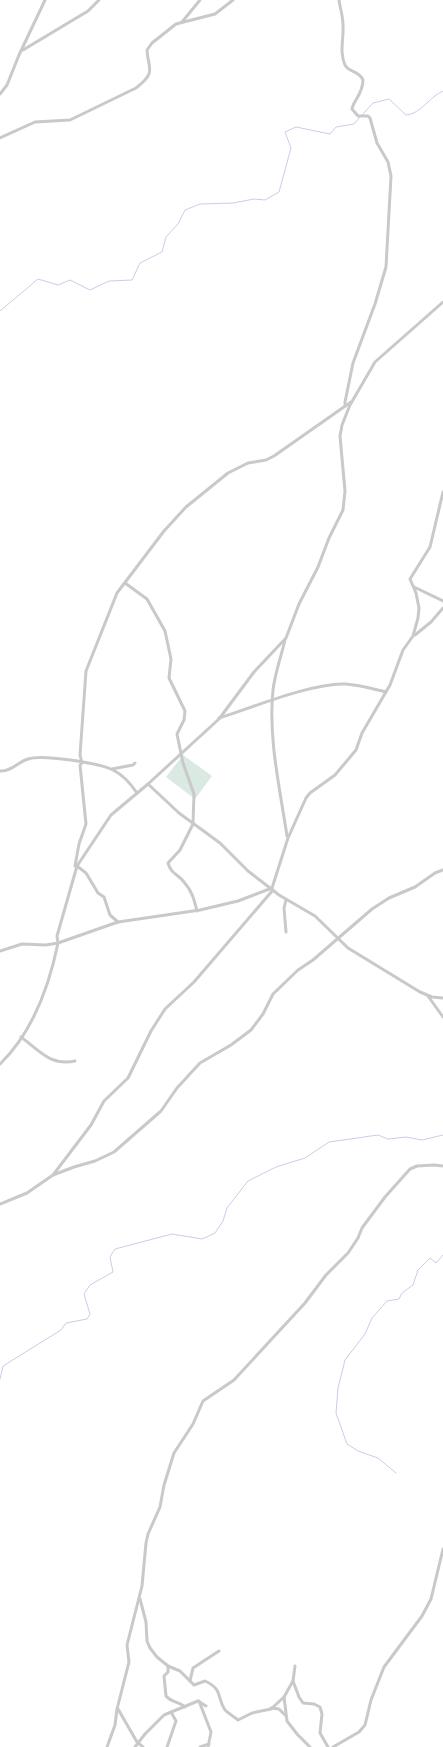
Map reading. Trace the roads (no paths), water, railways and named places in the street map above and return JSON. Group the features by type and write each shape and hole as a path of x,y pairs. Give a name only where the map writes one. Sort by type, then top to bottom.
{"street":[{"path":"0,94 6,88 45,0"},
{"path":"22,51 88,11 99,0"},
{"path":"180,23 200,0"},
{"path":"0,138 30,123 70,120 136,88 146,78 151,68 152,64 148,54 149,47 172,27 180,23 215,14 233,0"},
{"path":"339,0 343,26 341,51 344,63 346,68 360,75 363,80 358,99 352,106 353,111 358,116 368,116 370,118 377,143 388,162 391,181 386,268 374,308 353,363 345,406"},
{"path":"288,838 275,757 273,701 274,682 286,638 299,604 318,567 329,538 343,510 345,491 340,436 344,419 375,362 443,302"},
{"path":"75,873 80,844 86,826 80,765 82,763 80,755 86,671 115,596 164,531 183,510 226,475 248,463 270,458 354,400"},
{"path":"413,636 419,613 414,587 410,579 430,547 443,492"},
{"path":"125,583 146,599 153,607 168,638 171,659 169,678 183,704 185,713 184,720 177,732 183,763 194,794 193,824 180,850 168,863 171,872 183,880 191,891 196,911"},
{"path":"414,587 443,601"},
{"path":"53,1175 91,1125 104,1101 128,1078 151,1031 165,1009 194,982 272,889 288,838 308,795 336,775 356,750 362,733 386,692 403,650 413,636 431,622 443,608"},
{"path":"219,719 254,672 286,638"},
{"path":"0,1064 21,1037 44,995 58,943 57,936 77,866 111,815 148,784 210,725 219,719 310,690 339,684 354,685 386,692"},
{"path":"0,771 8,770 25,760 32,758 62,759 112,769 133,765 135,763"},
{"path":"112,769 126,779 137,793"},
{"path":"148,784 193,824 220,843 252,874 286,900 315,916 337,939 413,989 428,996 443,998"},
{"path":"77,866 86,873 98,893 104,898 110,915 118,922"},
{"path":"0,1204 27,1193 53,1175 74,1167 95,1162 114,1152 161,1110 200,1063 231,1045 251,1030 264,1014 270,999 282,984 372,909 388,898 415,887 435,873 443,870"},
{"path":"0,951 22,944 46,945 58,943 118,922 196,911 238,901 272,889"},
{"path":"286,900 284,908 286,932"},
{"path":"428,996 443,1017"},
{"path":"21,1037 54,1062 61,1063 75,1061"},
{"path":"107,1747 115,1725 129,1662 126,1645 144,1575 146,1543 160,1506 164,1485 176,1450 193,1424 204,1401 230,1382 305,1303 326,1275 348,1253 358,1238 362,1228 385,1197 410,1169 417,1166 443,1166"},
{"path":"333,1747 358,1732 364,1725 371,1700 384,1667 422,1616 431,1599 443,1549"},
{"path":"139,1598 147,1625 148,1643 154,1654 168,1666 180,1671 195,1686 205,1681 211,1684 219,1692 226,1710 238,1720 252,1713 272,1708 279,1709 286,1716"},
{"path":"190,1681 193,1668 219,1651"},
{"path":"168,1666 168,1672 164,1676 166,1696 172,1702 180,1703 185,1707"},
{"path":"272,1708 284,1696 293,1681 295,1666"},
{"path":"293,1681 303,1703 314,1704 320,1708 322,1714 320,1733 328,1747"},
{"path":"284,1696 286,1716 292,1729 310,1747"},
{"path":"135,1747 162,1716 199,1701"},
{"path":"199,1701 206,1706"},
{"path":"199,1701 211,1729 208,1745 200,1747"},
{"path":"118,1709 138,1744 143,1747"},
{"path":"167,1747 176,1720 171,1712"}],"waterway":[{"path":"362,115 373,103 389,99 406,115 411,114 421,109 433,97 443,91"},
{"path":"0,311 38,279 58,285 70,280 90,290 109,281 132,280 140,263 162,252 166,237 178,224 185,210 200,204 233,203 254,199 265,200 279,192 291,148 285,132 296,127 330,134 336,127 354,124 360,117"},
{"path":"0,1379 3,1366 61,1330 66,1323 87,1319 90,1314 84,1294 90,1285 113,1272 110,1257 115,1249 172,1234 202,1239 215,1233 223,1221 227,1208 248,1181 276,1167 305,1158 329,1142 378,1135 388,1139 406,1137 422,1140 443,1135"},
{"path":"396,1473 378,1458 358,1451 347,1444 336,1413 338,1388 345,1360 365,1334 372,1318 387,1301 399,1299 402,1293 413,1285 418,1270 430,1258 436,1263 443,1255"}]}
